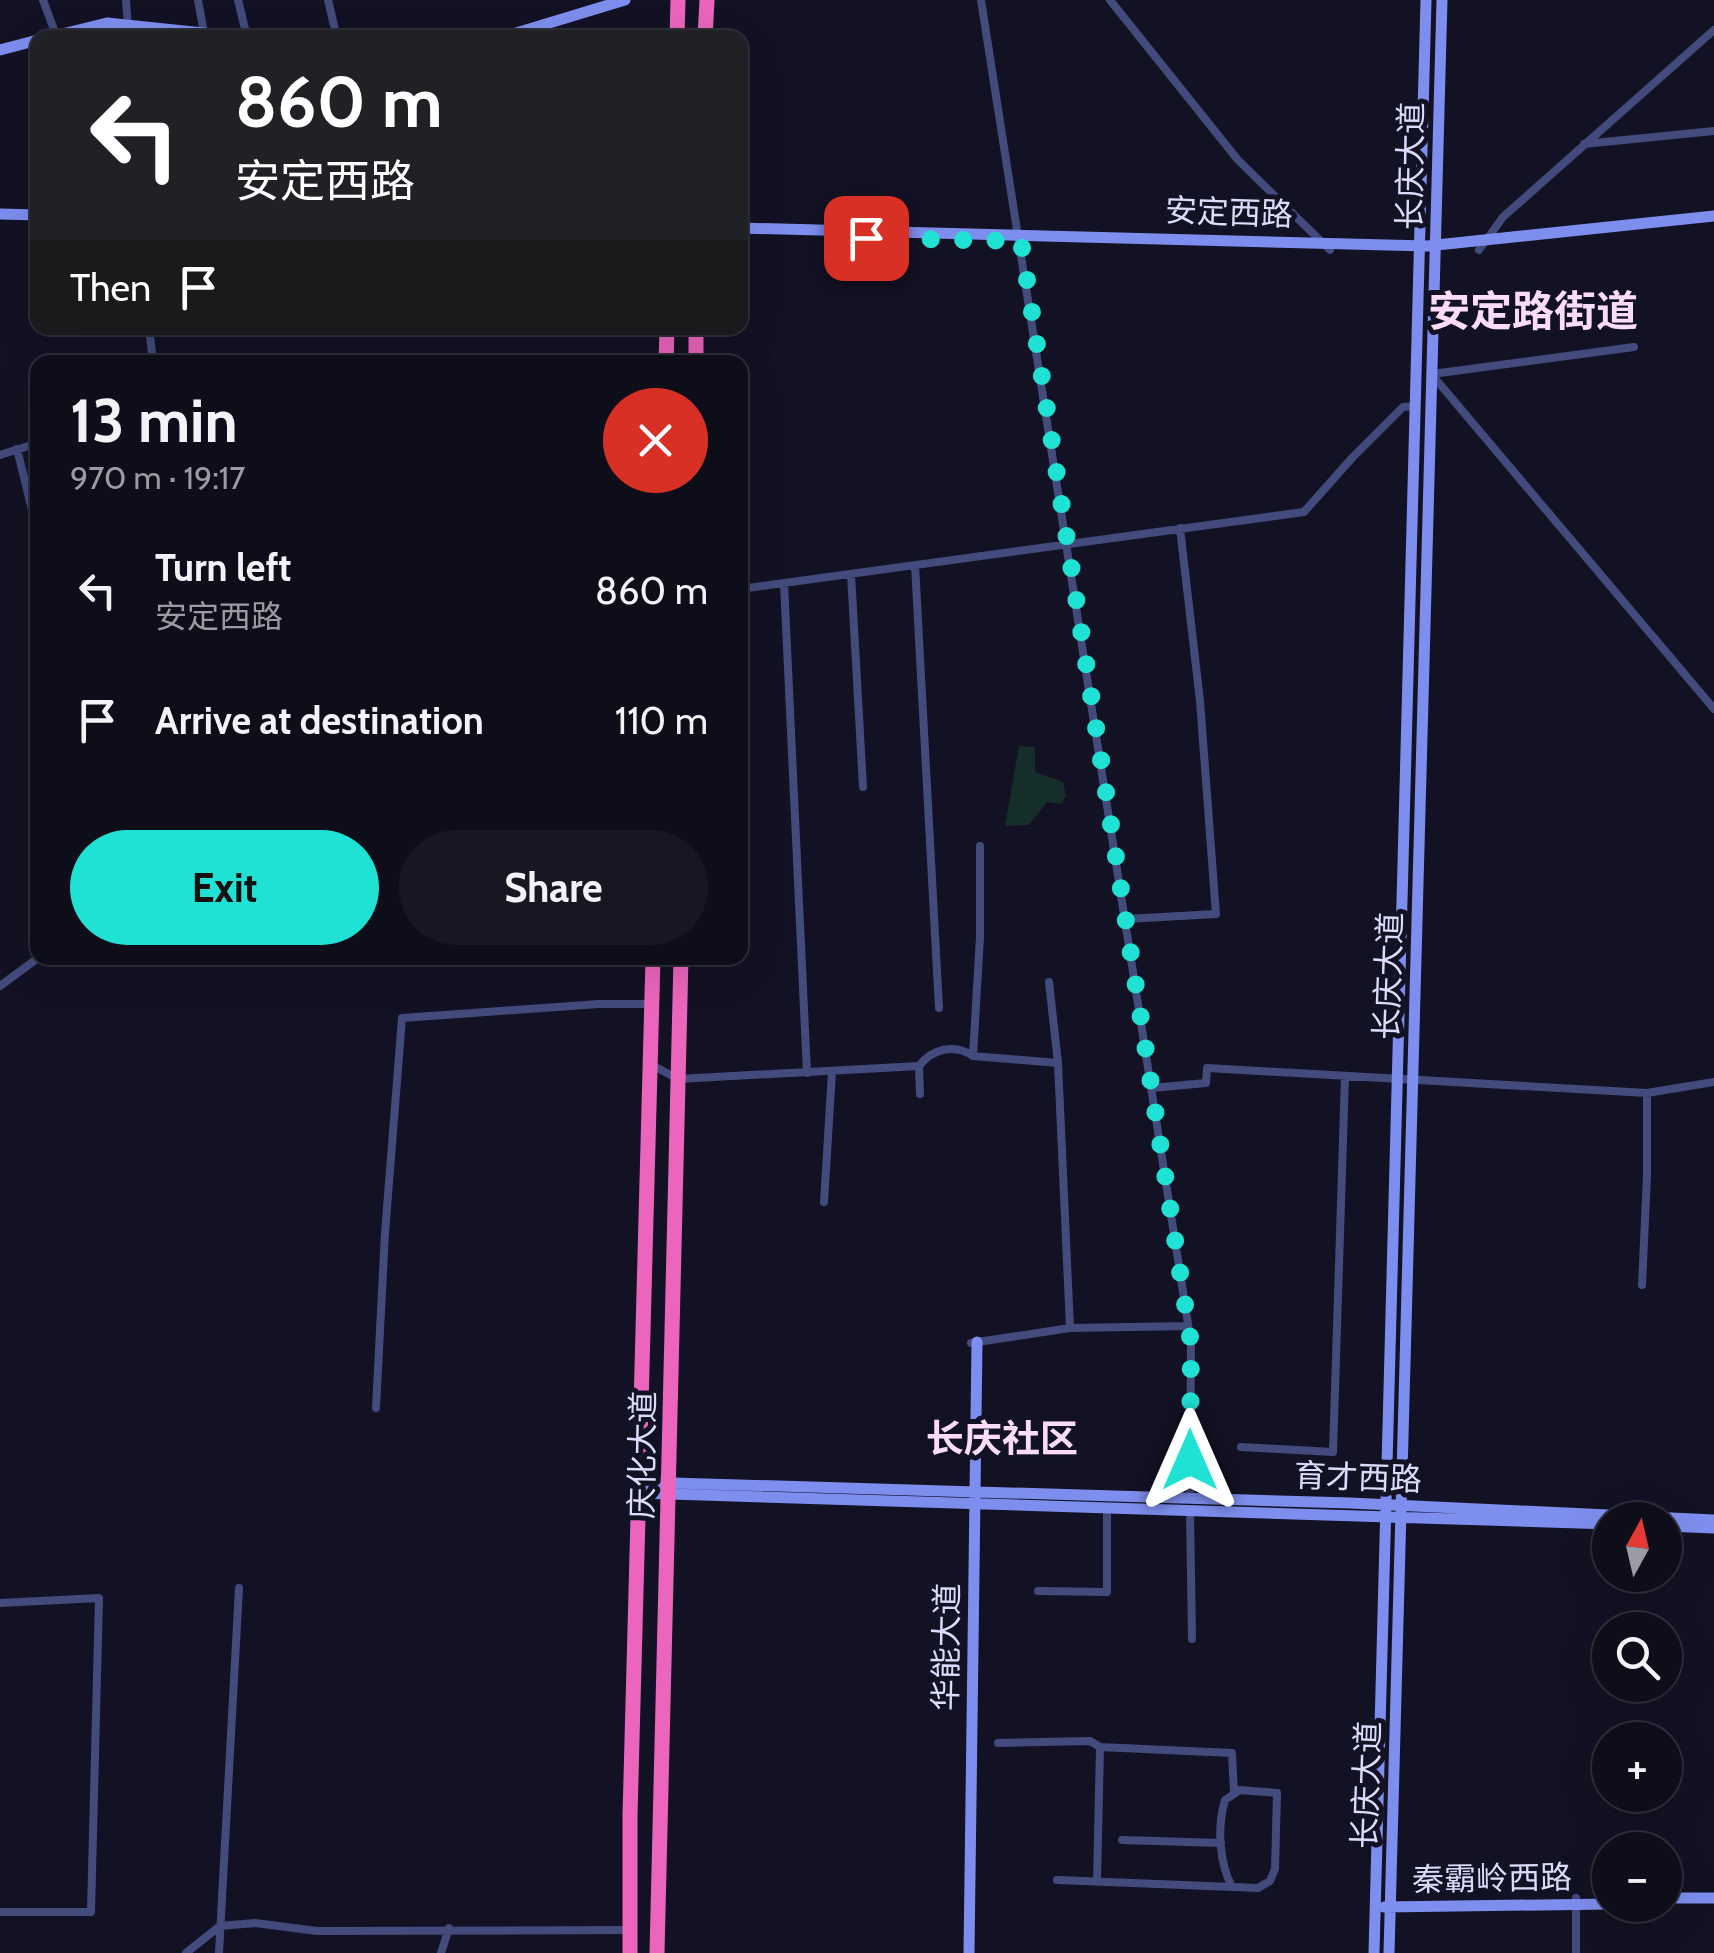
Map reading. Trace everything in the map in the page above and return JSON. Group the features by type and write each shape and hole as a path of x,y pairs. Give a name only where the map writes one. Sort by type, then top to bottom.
{"highway":[{"path":"677,30 678,0"},
{"path":"706,0 706,30"},
{"name":"庆化大道","path":"630,1953 653,965"},
{"name":"庆化大道","path":"656,1953 681,965"}],"main road":[{"path":"526,30 625,0"},
{"name":"长庆大道","path":"1374,1953 1426,0"},
{"name":"长庆大道","path":"1389,1953 1442,0"},
{"path":"94,30 107,23 176,30"},
{"path":"0,50 30,42"},
{"path":"0,210 30,212"},
{"name":"安定西路","path":"748,232 1435,249 1714,219"},
{"name":"华能大道","path":"966,1953 974,1342"},
{"name":"育才西路","path":"640,1487 1714,1520"},
{"name":"育才西路","path":"972,1498 1106,1508 1190,1504"},
{"name":"育才西路","path":"1401,1511 1592,1523"},
{"path":"1682,1527 1714,1528"},
{"name":"秦霸岭西路","path":"1375,1904 1592,1901"},
{"path":"1682,1901 1714,1901"}],"street":[{"path":"44,0 50,30"},
{"path":"126,0 128,25"},
{"path":"198,0 203,30"},
{"path":"238,0 247,30"},
{"path":"328,0 335,30"},
{"path":"981,0 1188,1326 1192,1638"},
{"path":"1110,0 1238,160 1326,246"},
{"path":"1482,245 1504,217 1582,144 1658,83 1714,30"},
{"path":"1582,144 1714,131"},
{"path":"1432,374 1634,347"},
{"path":"1432,374 1714,709"},
{"path":"748,588 1304,512 1386,423 1403,407 1416,406"},
{"path":"0,456 30,445"},
{"path":"17,449 30,502"},
{"path":"1126,919 1216,914 1200,702 1180,528"},
{"path":"915,565 939,1008"},
{"path":"850,574 863,787"},
{"path":"784,583 807,1073"},
{"path":"973,1056 980,938 980,846"},
{"path":"0,986 30,964"},
{"path":"1049,982 1058,1063 1070,1328"},
{"path":"376,1408 402,1018 652,1004"},
{"path":"650,1064 678,1079 919,1066 941,1050 1058,1063"},
{"path":"919,1066 920,1094"},
{"path":"1152,1088 1206,1083 1207,1068 1646,1092 1714,1082"},
{"path":"824,1202 832,1072"},
{"path":"1241,1447 1332,1452 1344,1077"},
{"path":"1642,1285 1648,1176 1646,1092"},
{"path":"974,1342 1070,1328 1188,1326"},
{"path":"1038,1591 1107,1592 1106,1508"},
{"path":"219,1953 239,1588"},
{"path":"0,1604 99,1598 91,1912 0,1912"},
{"path":"998,1744 1090,1741 1100,1747 1232,1753 1234,1792 1222,1806 1221,1842 1224,1871 1232,1886"},
{"path":"1097,1882 1100,1747"},
{"path":"1058,1880 1264,1886 1275,1869 1277,1793 1234,1792"},
{"path":"1122,1840 1221,1842"},
{"path":"1576,1901 1576,1953"},
{"path":"186,1953 220,1926 256,1923 318,1931 630,1930"},
{"path":"442,1953 449,1928"}],"green space":[{"path":"1019,746 1035,747 1035,772 1063,782 1066,796 1061,804 1047,802 1029,825 1005,826"}],"district":[{"name":"安定路街道","path":"1533,311"},
{"name":"长庆社区","path":"1002,1438"}],"route":[{"path":"866,238 1021,241 1191,1343 1190,1460"}]}
